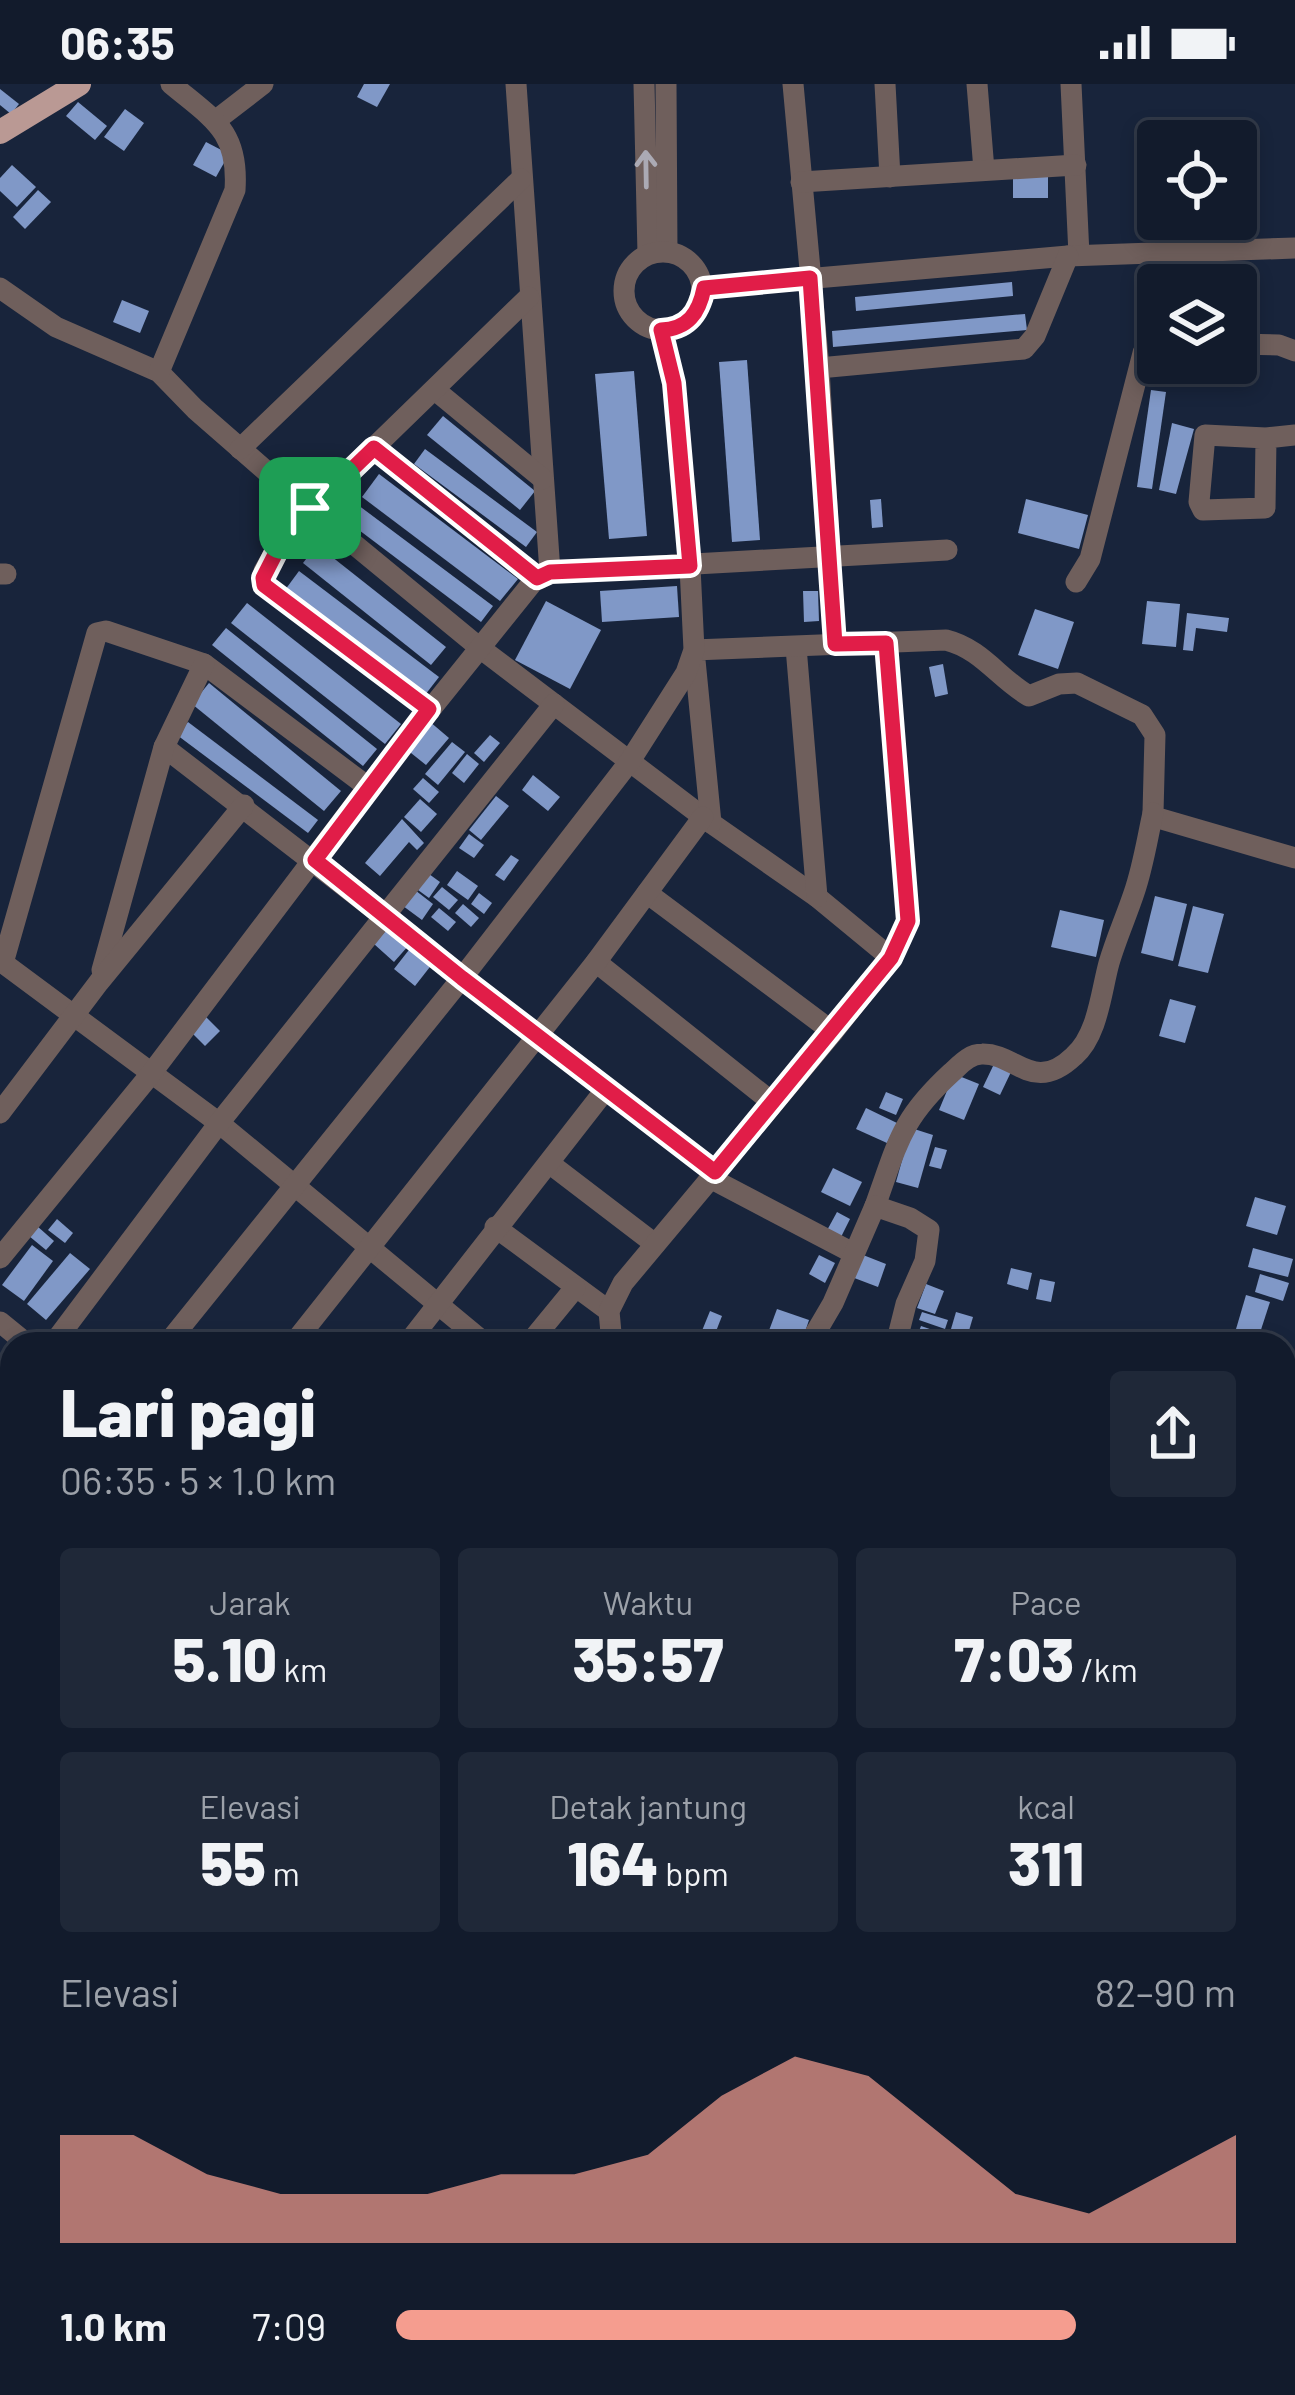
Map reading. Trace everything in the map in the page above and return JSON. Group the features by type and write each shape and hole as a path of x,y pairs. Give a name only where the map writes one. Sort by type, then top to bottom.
{"main road":[{"path":"0,132 80,84"}],"street":[{"path":"215,121 262,84"},
{"path":"0,1258 150,1075 429,709 544,575 543,479 516,84"},
{"path":"644,84 657,253"},
{"path":"657,253 666,84"},
{"path":"793,84 818,368 835,644"},
{"path":"885,84 890,176"},
{"path":"977,84 984,170"},
{"path":"818,368 1024,349 1036,336 1074,256 1071,84"},
{"path":"159,372 236,190 237,164 231,142 215,121 171,85"},
{"path":"801,182 1076,165"},
{"path":"235,444 521,179"},
{"path":"1173,240 1173,250"},
{"path":"704,288 1074,256 1295,248"},
{"path":"657,253 692,263 704,288 700,308 686,324 661,330 644,326 628,311 623,289 630,268 657,253"},
{"path":"0,288 56,327 159,372 235,444 481,648 707,820 817,897 891,958"},
{"path":"429,709 264,585 264,571 286,533 310,508 529,297"},
{"path":"302,1332 707,820 674,383 661,330"},
{"path":"1257,344 1295,351"},
{"path":"1076,582 1090,560 1137,376"},
{"path":"435,390 543,479"},
{"path":"1267,438 1265,508 1203,510 1199,502 1203,437 1209,433 1267,438 1295,435"},
{"path":"374,448 544,575 946,550"},
{"path":"368,788 204,664 97,633 3,958 5,966 293,1183 471,1332"},
{"path":"694,650 946,640 962,644 1029,696 1059,684 1077,683 1142,716 1155,735 1153,813 1136,889 1109,962 1101,1001 1078,1053 1059,1068 1039,1073 986,1054 968,1059 914,1108 833,1303 816,1332"},
{"path":"611,1332 609,1311 623,1283 891,958 908,921 886,643"},
{"path":"796,647 817,897"},
{"path":"175,1332 462,978 630,761 676,691 694,650"},
{"path":"99,982 164,747 204,664"},
{"path":"62,1332 219,1124 554,704"},
{"path":"164,747 315,860 712,1175 853,1253"},
{"path":"0,1113 99,982 244,805"},
{"path":"1153,813 1164,822 1295,858"},
{"path":"647,892 832,1032"},
{"path":"596,962 773,1103"},
{"path":"416,1332 606,1089"},
{"path":"550,1163 655,1244"},
{"path":"875,1205 929,1230 925,1261 899,1332"},
{"path":"495,1227 609,1311"},
{"path":"539,1332 575,1288"}],"building":[{"path":"364,84 390,84 377,107 357,97"},
{"path":"0,89 19,104 11,114 0,105"},
{"path":"78,102 107,126 95,140 66,116"},
{"path":"125,109 144,123 124,151 104,137"},
{"path":"206,142 229,154 216,177 193,165"},
{"path":"12,165 36,187 17,207 0,191 0,178"},
{"path":"1013,172 1048,172 1048,198 1013,198"},
{"path":"38,190 51,202 25,229 13,217"},
{"path":"1012,282 1013,296 856,311 855,297"},
{"path":"122,300 149,311 140,333 113,322"},
{"path":"1025,314 1027,330 833,347 832,331"},
{"path":"747,360 760,540 732,542 719,362"},
{"path":"634,371 647,536 609,539 595,374"},
{"path":"1151,390 1166,392 1152,489 1137,487"},
{"path":"443,416 535,491 520,510 427,435"},
{"path":"1172,423 1194,429 1176,494 1159,490"},
{"path":"425,449 537,532 526,547 414,464"},
{"path":"379,474 518,579 500,601 362,497"},
{"path":"881,499 883,527 872,528 870,500"},
{"path":"1026,499 1088,515 1079,549 1018,533"},
{"path":"354,502 493,606 481,622 343,518"},
{"path":"317,545 446,647 431,665 303,563"},
{"path":"299,571 439,677 425,695 285,590"},
{"path":"677,586 679,617 602,622 600,591"},
{"path":"803,591 818,591 819,621 804,622"},
{"path":"546,601 601,630 570,689 515,660"},
{"path":"1147,601 1180,604 1176,647 1142,644"},
{"path":"247,603 401,724 385,744 231,623"},
{"path":"1035,609 1074,622 1058,669 1018,655"},
{"path":"1187,613 1229,618 1227,632 1196,628 1193,651 1183,650"},
{"path":"226,628 377,749 363,766 212,645"},
{"path":"943,664 948,694 935,697 929,667"},
{"path":"209,683 341,791 324,811 192,704"},
{"path":"429,721 449,738 426,765 406,749"},
{"path":"188,722 318,820 308,833 177,735"},
{"path":"490,735 500,743 484,762 474,753"},
{"path":"452,742 465,752 438,785 425,774"},
{"path":"467,754 479,764 464,783 452,773"},
{"path":"533,775 560,797 548,811 522,790"},
{"path":"423,778 439,792 429,803 413,789"},
{"path":"496,796 509,806 481,840 469,830"},
{"path":"420,799 437,814 421,832 404,817"},
{"path":"402,819 424,843 417,850 409,842 380,876 365,863"},
{"path":"469,834 484,845 474,858 459,848"},
{"path":"511,855 519,860 504,881 495,875"},
{"path":"457,871 478,886 468,900 447,885"},
{"path":"429,874 440,882 429,898 418,890"},
{"path":"411,887 433,904 422,920 399,903"},
{"path":"442,887 458,900 449,910 433,897"},
{"path":"479,893 492,903 484,914 471,904"},
{"path":"1155,896 1187,904 1173,961 1141,953"},
{"path":"463,904 479,918 471,927 455,913"},
{"path":"1193,906 1224,914 1208,973 1178,966"},
{"path":"439,908 456,922 448,931 431,917"},
{"path":"1060,910 1104,920 1096,957 1051,947"},
{"path":"389,927 409,945 394,962 374,944"},
{"path":"412,946 433,963 415,986 394,969"},
{"path":"1170,999 1196,1006 1185,1043 1159,1036"},
{"path":"202,1013 220,1031 205,1046 187,1028"},
{"path":"994,1064 1011,1072 1000,1095 983,1087"},
{"path":"954,1074 979,1084 964,1120 939,1110"},
{"path":"886,1092 903,1099 896,1115 879,1108"},
{"path":"866,1108 897,1123 887,1143 856,1129"},
{"path":"911,1128 933,1135 918,1188 896,1182"},
{"path":"935,1147 947,1150 941,1169 929,1166"},
{"path":"833,1168 862,1182 850,1206 821,1192"},
{"path":"1255,1197 1286,1206 1277,1235 1246,1226"},
{"path":"837,1212 850,1219 839,1241 825,1234"},
{"path":"57,1219 73,1233 65,1243 48,1230"},
{"path":"37,1226 54,1241 46,1250 29,1236"},
{"path":"32,1245 53,1261 24,1301 2,1285"},
{"path":"1253,1248 1293,1259 1288,1277 1248,1267"},
{"path":"70,1253 90,1269 46,1320 27,1304"},
{"path":"858,1253 886,1264 878,1287 849,1276"},
{"path":"819,1255 835,1263 825,1283 809,1274"},
{"path":"1011,1268 1032,1273 1028,1290 1007,1284"},
{"path":"1260,1274 1289,1283 1283,1301 1255,1292"},
{"path":"1040,1279 1055,1282 1051,1302 1036,1299"},
{"path":"926,1284 944,1291 935,1314 917,1308"},
{"path":"1246,1295 1270,1302 1260,1332 1235,1332"},
{"path":"777,1309 809,1320 805,1332 768,1332"},
{"path":"710,1311 722,1316 716,1332 701,1332"},
{"path":"922,1312 948,1320 945,1329 919,1320"},
{"path":"956,1312 973,1317 969,1332 951,1329"}],"route":[{"path":"810,278 835,644 886,643 908,921 891,958 715,1172 315,860 429,709 264,585 264,571 286,533 310,508 374,448 537,578 550,572 690,566 674,383 661,330 686,324 700,308 704,288 810,278"}]}
